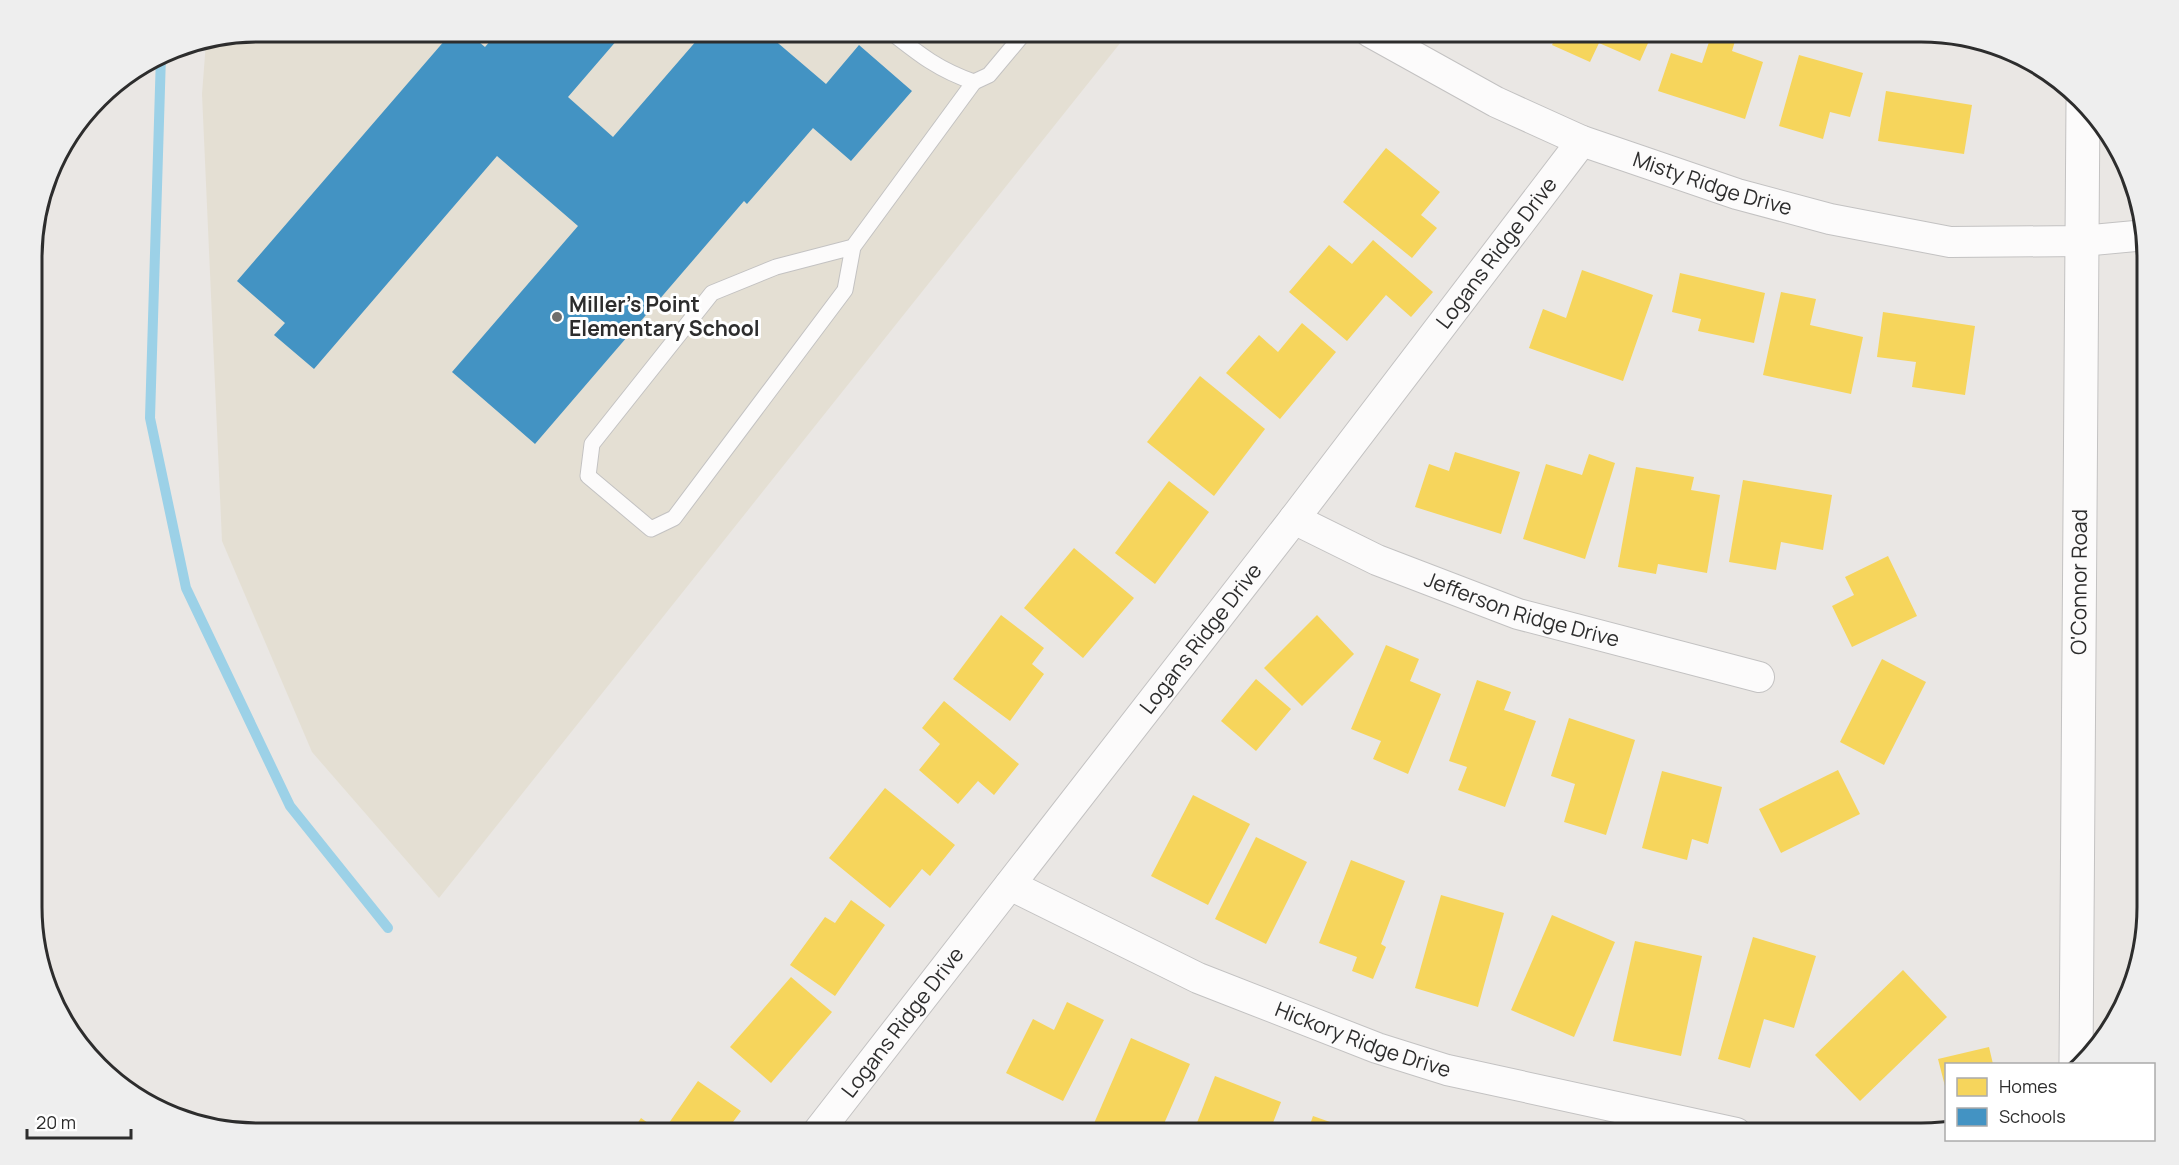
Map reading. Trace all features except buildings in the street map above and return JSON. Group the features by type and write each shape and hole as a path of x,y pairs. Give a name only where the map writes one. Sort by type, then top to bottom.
{"main road":[{"name":"O'Connor Road","path":"2076,1057 2083,116"}],"street":[{"name":"Misty Ridge Drive","path":"1388,42 1496,102 1582,141 1737,194 1830,219 1950,242 2082,241 2136,236"},
{"name":"Logans Ridge Drive","path":"825,1123 1294,519 1582,141"},
{"name":"Jefferson Ridge Drive","path":"1294,519 1377,560 1518,615 1759,677"},
{"name":"Hickory Ridge Drive","path":"1010,885 1198,978 1377,1048 1447,1070 1690,1123"}],"lane":[{"path":"903,42 928,62 953,75 974,82"},
{"path":"853,247 776,267 712,293 592,444 588,476 651,529 674,518 845,290 853,247 974,82 989,75 1017,42"}],"shaded area":[{"name":"Miller's Point Elementary School","path":"244,42 1121,42 439,898 312,752 222,541 202,94 206,48"}],"waterway":[{"path":"161,65 150,418 186,588 290,806 388,928"}],"place":[{"name":"Miller's Point Elementary School","path":"557,317"}]}
